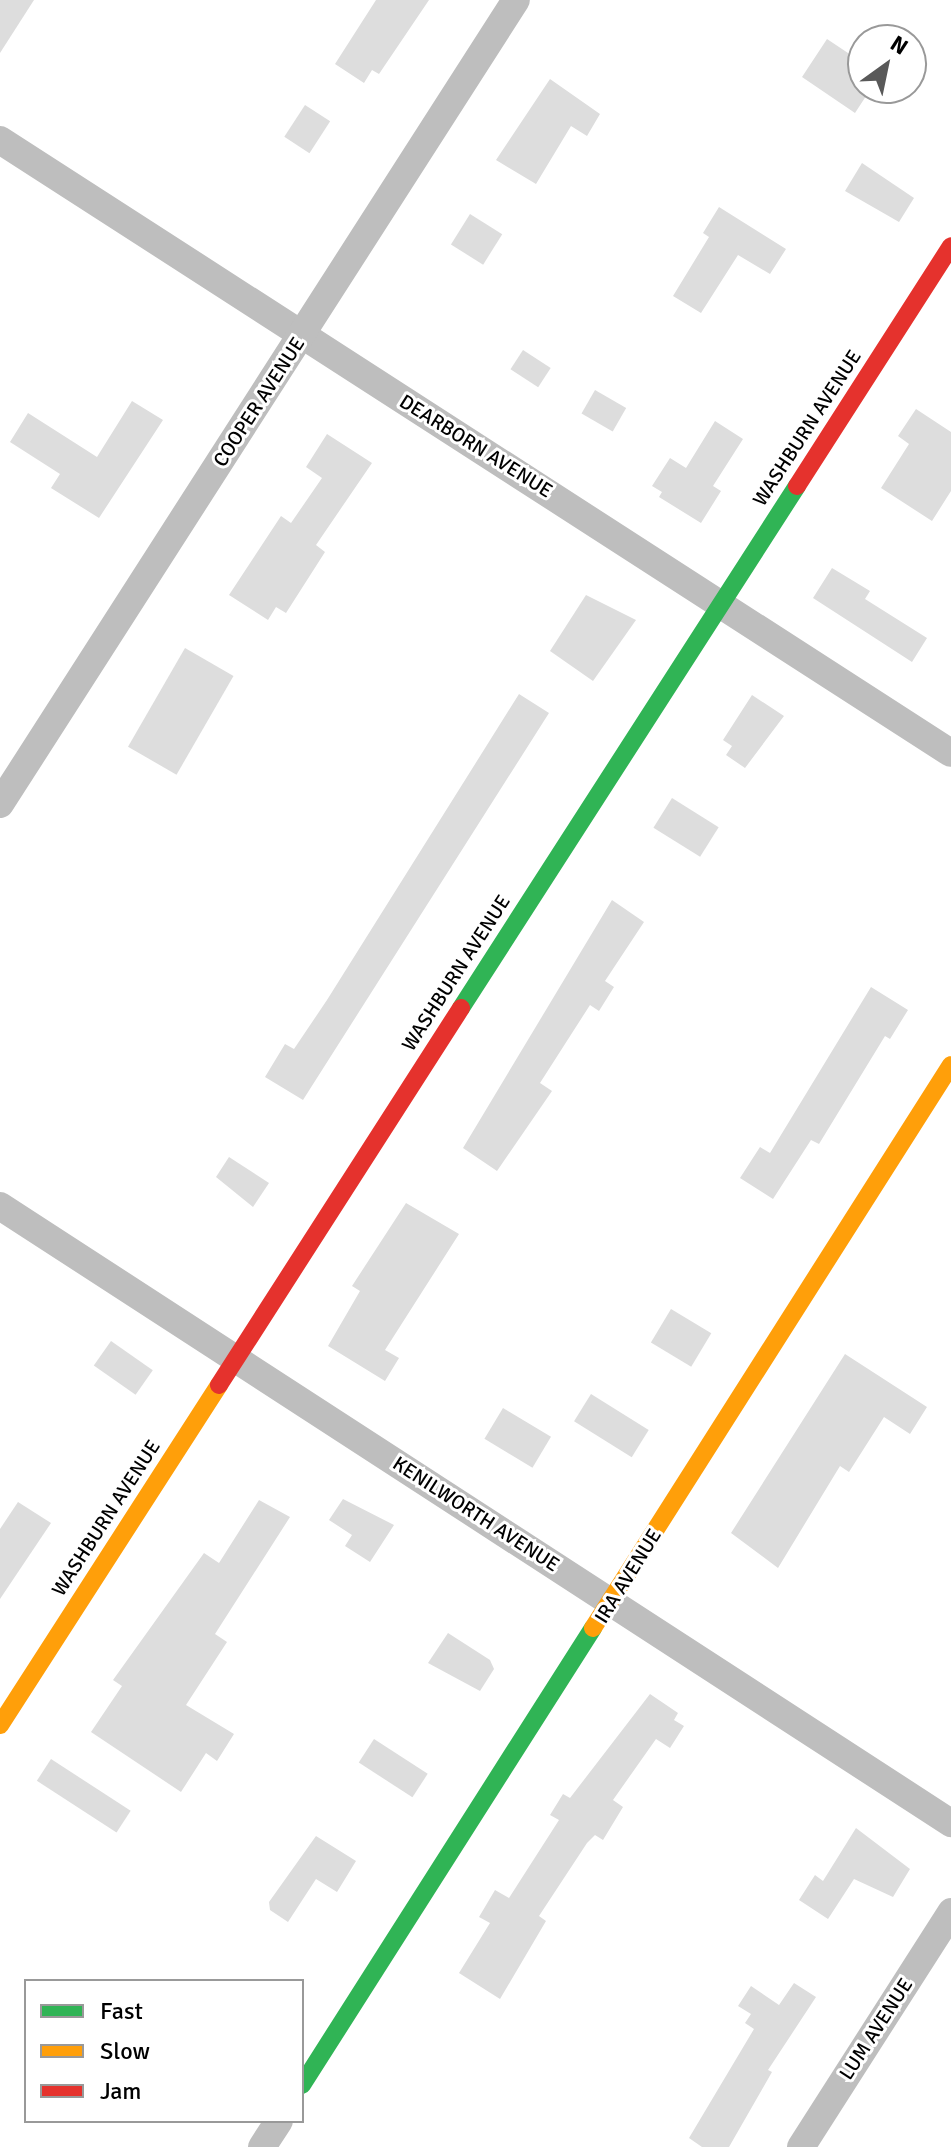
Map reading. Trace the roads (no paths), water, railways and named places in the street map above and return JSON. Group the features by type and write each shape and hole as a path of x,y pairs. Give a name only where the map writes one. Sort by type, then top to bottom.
{"street":[{"name":"COOPER AVENUE","path":"0,804 516,0"},
{"name":"DEARBORN AVENUE","path":"0,140 301,337 722,600 951,753"},
{"name":"WASHBURN AVENUE","path":"0,1725 951,246"},
{"name":"IRA AVENUE","path":"304,2082 951,1065"},
{"name":"KENILWORTH AVENUE","path":"0,1206 951,1823"},
{"name":"LUM AVENUE","path":"801,2147 951,1912"},
{"path":"262,2147 278,2123"}]}
